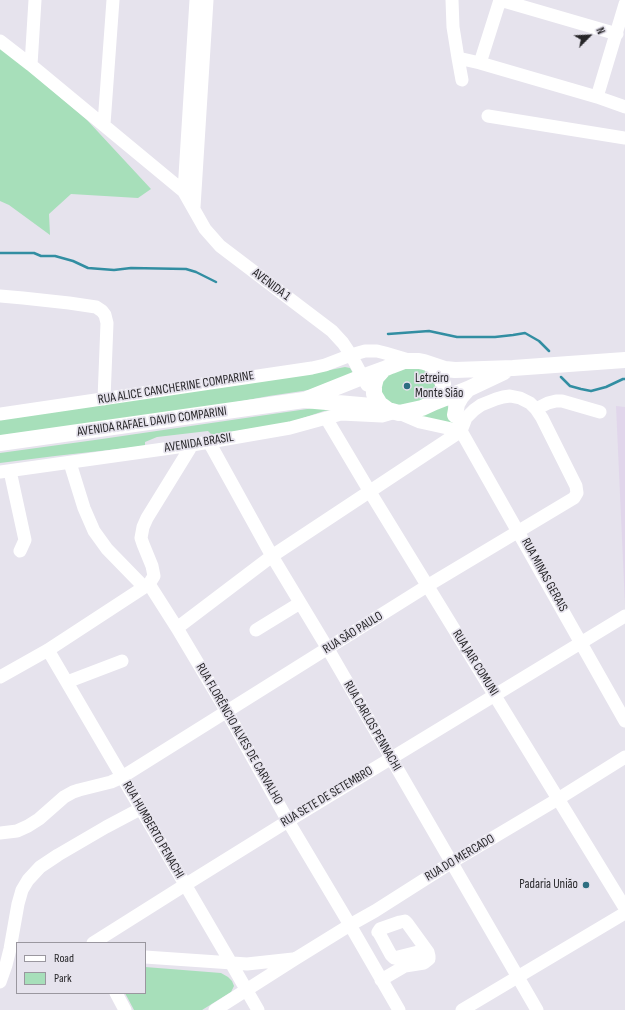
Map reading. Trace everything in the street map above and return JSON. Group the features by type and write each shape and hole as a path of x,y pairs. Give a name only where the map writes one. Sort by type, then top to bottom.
{"main road":[{"name":"AVENIDA RAFAEL DAVID COMPARINI","path":"304,400 397,363 412,360 445,369 456,370 513,368 625,360"},
{"path":"429,364 436,370 441,379 442,394"},
{"name":"AVENIDA RAFAEL DAVID COMPARINI","path":"0,443 304,400 422,408 442,394 468,389 513,368"},
{"path":"384,369 376,378 374,386 388,406"},
{"path":"455,415 457,404 468,389"}],"street":[{"path":"31,65 35,0"},
{"path":"104,124 113,0"},
{"path":"191,201 196,0"},
{"path":"191,201 206,0"},
{"path":"452,0 453,27 462,80"},
{"path":"480,63 500,0 617,34"},
{"path":"597,97 625,4"},
{"name":"AVENIDA 1","path":"0,41 104,124 191,201 205,229 220,246 332,331 351,355 362,377 388,406"},
{"path":"458,58 597,97 625,107"},
{"path":"488,116 625,138"},
{"path":"0,296 69,303 96,307 102,311 107,323 104,399"},
{"name":"RUA ALICE CANCHERINE COMPARINE","path":"0,414 312,368 365,351 377,351 412,360"},
{"name":"RUA MINAS GERAIS","path":"442,394 455,415 461,431 625,720"},
{"path":"177,628 272,556 461,431 464,421 469,414 481,405 496,398 510,396 520,398 530,403 536,409 548,403 562,401 600,412"},
{"path":"388,406 420,422 461,431"},
{"name":"AVENIDA BRASIL","path":"5,472 192,445 290,428 341,414 382,416 388,406"},
{"name":"RUA SÃO PAULO","path":"0,833 16,831 39,820 64,797 73,792 122,778 428,586 574,498 578,493 576,486 536,409"},
{"name":"RUA JAIR COMUNI","path":"326,418 625,908"},
{"name":"RUA CARLOS PENNACHI","path":"209,442 272,556 328,649 537,1010"},
{"path":"0,677 48,650 146,585 154,576 152,566 142,544 141,538 143,527 192,445"},
{"name":"RUA FLORÊNCIO ALVES DE CARVALHO","path":"70,463 84,508 94,531 107,549 146,585 177,628 399,1010"},
{"path":"5,472 25,540 20,551"},
{"path":"256,630 300,603"},
{"name":"RUA SETE DE SETEMBRO","path":"94,942 288,820 625,616"},
{"name":"RUA HUMBERTO PENACHI","path":"48,650 258,1010"},
{"path":"66,682 122,661"},
{"name":"RUA DO MERCADO","path":"215,1010 452,862 625,757"},
{"path":"0,982 6,965 20,897 28,880 40,867 58,855 140,809"},
{"path":"375,911 385,927"},
{"path":"462,1010 625,913"},
{"path":"381,980 405,966 420,964 427,961 430,956 429,954 406,921 385,927 379,931 394,958 426,950"},
{"path":"146,957 247,964 295,959"},
{"path":"117,994 125,1010"}],"shaded area":[{"path":"616,406 625,407 625,605"}],"green space":[{"path":"0,48 87,120 151,189 138,198 71,194 49,214 50,235 9,205 0,201"},
{"path":"419,366 432,374 437,387 424,402 395,406 382,398 381,381 391,371"},
{"path":"345,367 350,368 353,373 309,390 226,404 0,437 0,418 320,372"},
{"path":"446,402 456,426 413,415"},
{"path":"314,408 344,408 324,411 288,423 212,435 208,431 157,437 145,442 145,446 0,463 0,453"},
{"path":"146,967 221,973 232,981 234,986 231,992 202,1010 134,1010 126,994 146,994"}],"waterway":[{"path":"0,253 34,253 41,256 55,256 73,261 88,268 114,270 131,268 186,269 196,272 216,282"},
{"path":"388,334 429,331 457,337 495,337 525,333 539,341 549,351"},
{"path":"561,377 570,386 591,391 606,387 625,379"}],"place":[{"name":"Letreiro Monte Sião","path":"407,386"},
{"name":"Padaria União","path":"586,885"}]}
